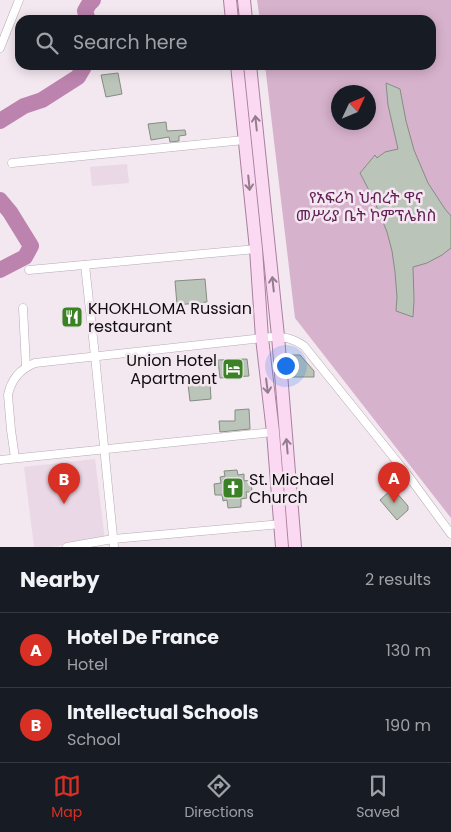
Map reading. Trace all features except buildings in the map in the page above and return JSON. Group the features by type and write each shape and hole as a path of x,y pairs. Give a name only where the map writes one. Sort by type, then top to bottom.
{"main road":[{"path":"230,0 232,15"},
{"path":"244,0 246,15"},
{"path":"238,70 278,336 296,547"},
{"path":"250,70 249,148 262,338 273,432 282,547"}],"street":[{"path":"0,48 18,0"},
{"path":"12,162 249,148"},
{"path":"29,270 256,249"},
{"path":"85,265 113,543"},
{"path":"22,308 26,366"},
{"path":"15,458 8,395 16,376 26,366 35,363 278,336 290,338 304,346 407,474 451,534"},
{"path":"0,460 273,432"},
{"path":"67,547 281,524"}],"shaded area":[{"path":"127,164 129,183 92,186 90,167"},
{"path":"95,459 105,540 50,547 34,547 24,467"}],"green space":[{"name":"የአፍሪካ ህብረት ዋና መሥሪያ ቤት ኮምፕሌክስ","path":"257,0 451,0 451,518 295,318 266,70 436,70 436,15 259,15"}],"waterway":[{"path":"86,15 85,11 93,0"},
{"path":"0,121 24,106 42,100 78,77 82,70"},
{"path":"0,200 10,212 31,246 25,257 0,270"}],"place":[{"name":"KHOKHLOMA Russian restaurant","path":"72,317"},
{"name":"Union Hotel Apartment","path":"233,369"},
{"name":"St. Michael Church","path":"233,488"},
{"name":"Hotel De France","path":"394,503"},
{"name":"Intellectual Schools","path":"64,504"}]}
